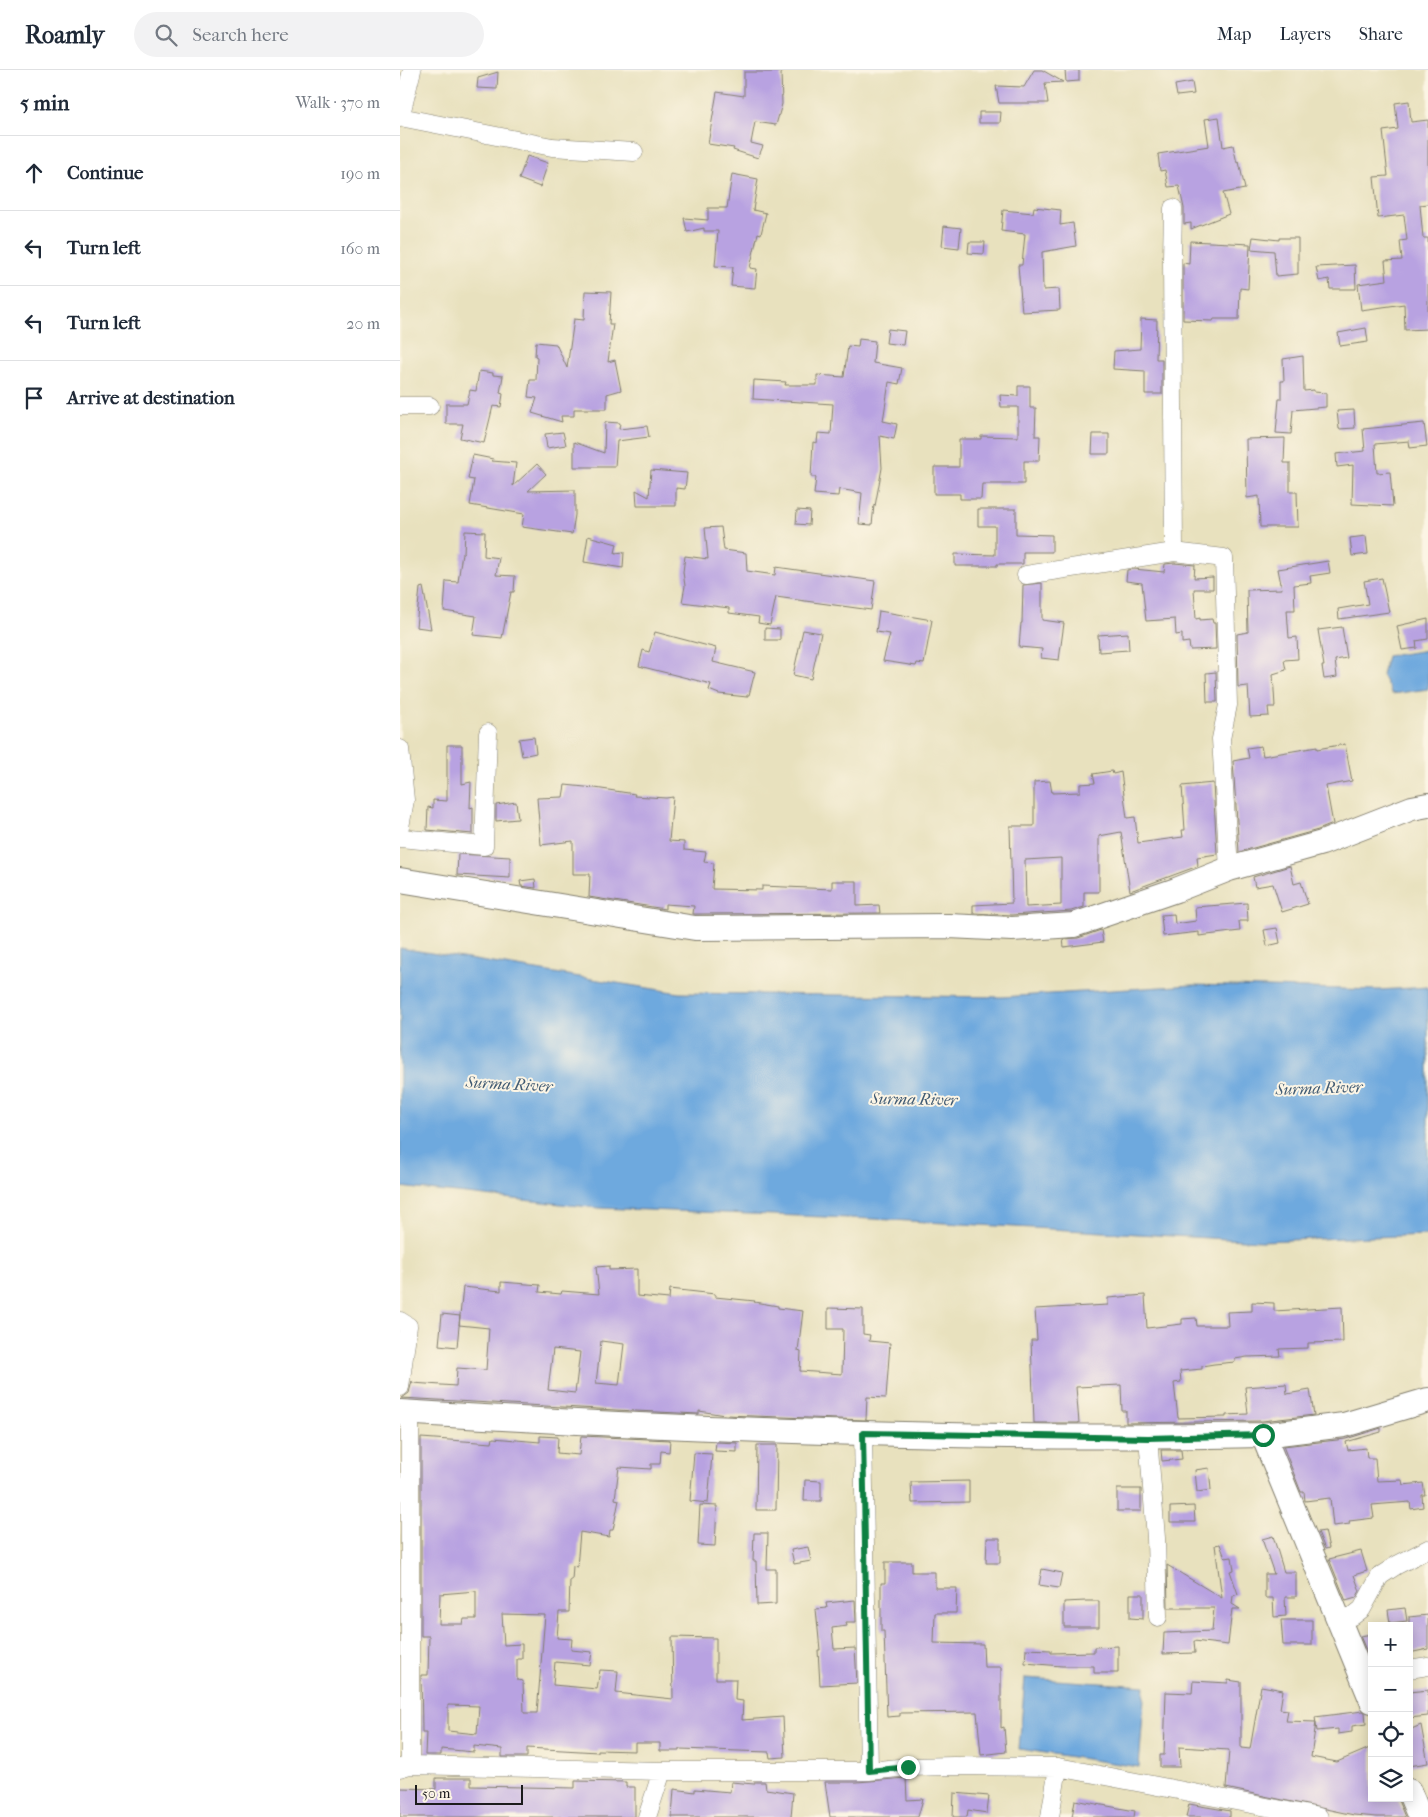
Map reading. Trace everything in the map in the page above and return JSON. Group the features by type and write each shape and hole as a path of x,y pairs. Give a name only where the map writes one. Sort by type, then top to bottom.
{"street":[{"path":"412,70 404,87 400,117 552,147 634,152"},
{"path":"1173,208 1174,552"},
{"path":"400,406 430,406"},
{"path":"1026,575 1174,552 1224,558 1228,705 1221,739 1229,869"},
{"path":"400,838 484,846 488,733"},
{"path":"400,749 405,800 400,827"},
{"path":"400,880 695,928 949,926 1012,929 1074,925 1176,890 1229,869 1322,843 1412,808 1428,805"},
{"path":"400,1321 408,1326 400,1387"},
{"path":"1319,1817 1058,1767 954,1766 908,1767 869,1771 662,1771 405,1767 405,1412 706,1428 1148,1438 1263,1435 1344,1425 1428,1400"},
{"path":"863,1433 869,1771"},
{"path":"1263,1435 1338,1620 1366,1674"},
{"path":"1148,1438 1156,1538 1158,1617"},
{"path":"1338,1620 1353,1616 1362,1609 1380,1576 1428,1549"},
{"path":"1413,1668 1428,1666"},
{"path":"1050,1817 1058,1767"},
{"path":"646,1817 662,1771"},
{"path":"1413,1800 1420,1817"}],"water":[{"path":"1428,650 1428,689 1392,694 1382,675 1387,656"},
{"name":"Surma River","path":"400,948 679,993 1002,997 1193,985 1379,990 1428,987 1428,1235 1261,1241 874,1219 599,1208 400,1187"},
{"path":"1025,1678 1145,1686 1139,1767 1019,1749"}],"building":[{"path":"1034,70 1042,70 1063,82 1045,83 1048,103 999,103 996,86 1024,87"},
{"path":"1065,70 1079,70 1079,81 1066,82"},
{"path":"498,72 497,89 477,88 478,78"},
{"path":"744,72 781,72 782,104 776,125 755,122 751,143 763,146 758,158 733,150 734,148 708,144 717,92 744,96"},
{"path":"1192,82 1194,94 1177,96 1175,85"},
{"path":"1409,101 1411,122 1428,120 1428,204 1420,205 1423,238 1428,238 1428,329 1405,330 1404,304 1361,310 1358,284 1387,280 1385,261 1402,260 1400,241 1407,240 1404,215 1378,218 1374,177 1388,176 1383,131 1398,129 1395,103"},
{"path":"979,112 1001,112 1000,123 979,123"},
{"path":"1219,117 1223,147 1233,145 1245,189 1223,193 1229,214 1191,229 1191,223 1184,224 1184,208 1179,186 1168,187 1165,170 1160,171 1158,154 1209,146 1205,119"},
{"path":"527,156 548,163 540,187 519,179"},
{"path":"732,174 758,179 753,210 766,213 761,234 758,233 750,268 757,269 755,288 731,286 733,267 715,266 718,231 704,231 704,228 687,232 684,218 708,220 708,208 727,208"},
{"path":"1034,207 1061,210 1060,225 1073,223 1076,246 1042,252 1043,290 1059,289 1060,310 1022,312 1018,265 1022,265 1025,234 1001,231 1003,210 1033,213"},
{"path":"944,226 961,228 959,248 942,246"},
{"path":"1253,237 1279,240 1279,238 1298,238 1298,274 1276,276 1274,251 1251,249"},
{"path":"1190,241 1250,244 1248,289 1240,288 1239,319 1214,319 1213,321 1183,320 1183,263 1189,264"},
{"path":"969,242 985,242 984,254 968,253"},
{"path":"1355,265 1356,289 1330,289 1329,279 1319,281 1316,267"},
{"path":"585,291 611,292 609,324 613,324 608,362 615,360 621,390 607,394 607,409 574,409 574,416 561,416 562,422 532,413 537,398 528,397 530,380 536,380 536,342 556,344 567,368 574,319 584,320"},
{"path":"1141,319 1157,320 1156,359 1162,359 1162,394 1145,394 1145,371 1113,369 1114,351 1140,349"},
{"path":"1366,328 1368,342 1340,346 1338,333"},
{"path":"888,329 905,331 903,345 886,343"},
{"path":"859,339 875,341 873,363 902,368 899,384 889,382 883,421 897,424 894,439 880,436 882,468 872,525 859,524 862,493 839,489 838,496 814,494 816,477 811,477 813,442 817,443 818,433 831,434 833,404 753,399 754,380 786,382 785,385 817,385 817,375 844,377 848,346 858,347"},
{"path":"1303,356 1304,391 1314,390 1314,392 1326,393 1326,407 1293,410 1291,434 1276,433 1279,399 1281,399 1281,381 1284,381 1283,359"},
{"path":"479,371 503,376 500,393 503,394 501,407 493,406 484,443 460,438 463,424 446,424 446,404 467,404 470,390 476,391"},
{"path":"1018,386 1030,386 1030,408 1036,408 1035,436 1040,436 1039,461 1024,461 1024,484 982,484 981,499 960,499 960,494 934,494 934,467 959,467 959,439 981,439 981,436 1018,437 1018,407 1001,407 1000,395 1018,396"},
{"path":"1354,410 1355,428 1339,429 1337,411"},
{"path":"605,422 620,423 619,429 647,426 649,437 617,441 615,467 574,467 574,442 604,453"},
{"path":"1424,423 1427,446 1410,448 1409,441 1375,444 1377,473 1390,472 1393,506 1352,504 1353,465 1337,467 1336,454 1365,451 1363,429"},
{"path":"563,432 566,445 547,448 545,434"},
{"path":"1093,434 1109,434 1109,454 1092,454"},
{"path":"1285,438 1284,463 1290,463 1290,492 1297,492 1298,527 1260,527 1259,496 1247,498 1246,439"},
{"path":"473,455 493,459 492,461 516,463 513,486 537,464 546,474 528,491 575,490 575,515 572,534 522,527 524,514 470,505 474,480 468,479"},
{"path":"651,470 687,473 685,489 676,488 676,506 637,506 636,490 649,497"},
{"path":"978,509 1016,509 1016,534 1052,535 1052,552 1023,552 1023,564 955,566 955,554 995,555 995,526 978,526"},
{"path":"797,510 810,511 809,525 796,524"},
{"path":"721,527 724,550 746,553 747,571 775,575 776,567 875,581 871,610 776,597 770,625 758,623 759,617 729,613 729,608 682,602 685,586 683,572 685,556 708,559 705,528"},
{"path":"465,531 485,532 484,556 499,558 496,575 515,576 514,592 511,592 502,638 473,635 476,616 444,611 446,581 458,582 462,553 464,553"},
{"path":"588,536 617,544 615,553 624,552 623,568 584,562"},
{"path":"1366,536 1368,554 1352,556 1350,538"},
{"path":"1328,561 1330,573 1310,576 1311,583 1294,585 1295,610 1287,610 1289,638 1297,637 1298,659 1284,660 1286,670 1273,674 1275,707 1268,707 1269,716 1250,717 1248,686 1238,687 1237,634 1248,632 1247,590 1282,589 1278,569"},
{"path":"1165,564 1195,565 1194,578 1213,577 1213,589 1194,589 1196,619 1212,619 1213,623 1215,623 1216,649 1190,650 1189,642 1182,643 1182,634 1176,635 1175,619 1146,621 1142,583 1126,581 1127,570 1164,572"},
{"path":"1382,578 1389,612 1339,619 1338,609 1368,604 1364,581"},
{"path":"1042,583 1042,620 1064,623 1059,660 1041,658 1042,649 1019,647 1023,585"},
{"path":"423,587 431,629 416,627 420,588"},
{"path":"879,611 932,620 924,664 917,663 916,666 883,661 890,634 876,632"},
{"path":"1428,619 1428,639 1416,641 1417,648 1402,650 1397,626"},
{"path":"1342,627 1347,658 1335,660 1337,677 1324,679 1322,666 1324,666 1318,630"},
{"path":"765,628 780,629 780,640 765,640"},
{"path":"803,630 821,633 811,679 793,675"},
{"path":"655,632 716,648 713,662 755,672 749,695 747,697 719,694 709,690 711,684 639,666 643,650 649,652"},
{"path":"1128,633 1129,650 1099,652 1098,635"},
{"path":"1216,672 1217,702 1207,702 1206,673"},
{"path":"534,737 536,753 522,756 519,739"},
{"path":"1345,744 1352,781 1326,786 1333,824 1239,852 1233,761 1249,758 1247,748 1261,746 1263,756"},
{"path":"447,745 462,745 462,784 471,782 470,808 473,807 473,834 427,830 428,807 433,808 433,800 447,801"},
{"path":"1112,771 1113,774 1121,772 1127,818 1135,817 1138,843 1183,837 1182,830 1185,830 1182,786 1213,783 1217,854 1197,857 1198,866 1130,891 1121,832 1099,836 1099,892 1084,892 1084,907 1071,911 1012,915 973,913 973,905 1012,903 1010,826 1034,826 1034,782 1050,781 1052,793 1080,792 1080,784 1095,783 1093,774","holes":["1061,858 1061,905 1026,907 1025,860"]},
{"path":"565,785 635,794 634,796 673,797 669,841 684,842 684,850 706,852 704,862 714,863 712,889 762,890 762,886 832,889 832,881 857,881 857,906 879,905 880,913 693,914 694,906 665,904 665,909 589,897 590,874 573,874 573,841 541,845 537,798 563,797"},
{"path":"516,802 518,819 496,821 496,805"},
{"path":"458,854 510,857 510,878 457,875"},
{"path":"1290,866 1294,884 1301,882 1308,904 1282,912 1273,884 1255,887 1253,877"},
{"path":"535,879 536,888 521,886 520,881"},
{"path":"1247,903 1248,921 1239,921 1240,931 1199,936 1199,932 1163,936 1161,915 1174,914 1175,924 1196,921 1195,907"},
{"path":"1277,928 1280,943 1267,946 1264,930"},
{"path":"1101,930 1103,942 1064,947 1063,939 1078,938"},
{"path":"609,1266 609,1270 637,1269 637,1296 669,1299 670,1289 715,1294 715,1297 755,1301 778,1306 778,1308 803,1311 798,1351 801,1352 800,1371 842,1374 843,1329 828,1329 828,1308 863,1309 863,1334 870,1335 869,1341 890,1343 886,1398 867,1397 866,1420 725,1415 699,1411 699,1414 402,1398 409,1393 412,1381 412,1383 456,1386 457,1368 486,1370 489,1328 459,1325 463,1287 501,1291 501,1282 540,1285 539,1292 561,1294 562,1291 599,1294 596,1267","holes":["601,1341 624,1344 619,1385 596,1383","553,1349 580,1352 575,1393 548,1390"]},
{"path":"1145,1295 1147,1328 1182,1324 1182,1319 1196,1318 1197,1326 1228,1326 1227,1312 1252,1311 1252,1302 1274,1303 1274,1311 1342,1307 1343,1342 1308,1343 1308,1348 1279,1349 1280,1356 1247,1357 1235,1359 1235,1362 1202,1366 1202,1369 1180,1371 1181,1382 1174,1383 1178,1418 1226,1417 1226,1415 1248,1414 1245,1387 1286,1384 1287,1394 1310,1390 1314,1415 1262,1421 1126,1423 1126,1411 1122,1411 1121,1385 1076,1387 1079,1423 1034,1423 1031,1340 1037,1340 1035,1309 1108,1305 1108,1298"},
{"path":"442,1314 460,1316 457,1347 439,1345"},
{"path":"1381,1428 1381,1432 1346,1442 1348,1450 1366,1448 1367,1458 1375,1458 1377,1481 1402,1480 1403,1485 1423,1483 1425,1495 1422,1495 1423,1507 1411,1509 1410,1502 1372,1505 1374,1518 1349,1521 1350,1524 1333,1526 1330,1498 1305,1501 1304,1492 1301,1492 1283,1446 1346,1439"},
{"path":"540,1436 558,1437 557,1453 579,1455 581,1436 670,1440 669,1452 661,1451 660,1464 651,1464 651,1469 619,1467 615,1499 619,1500 613,1530 610,1530 609,1537 580,1532 577,1567 573,1566 572,1580 570,1580 569,1612 559,1612 557,1638 572,1639 571,1650 592,1652 590,1665 555,1662 553,1685 597,1689 600,1670 618,1671 616,1693 673,1699 672,1637 716,1638 716,1679 736,1679 735,1700 743,1701 742,1720 783,1717 785,1757 770,1758 769,1752 680,1749 680,1751 660,1751 660,1743 635,1743 635,1751 598,1750 598,1752 527,1748 527,1757 502,1757 502,1749 474,1746 474,1752 441,1749 441,1755 425,1755 426,1732 422,1732 421,1675 428,1675 429,1636 421,1636 421,1438 492,1443 493,1438 540,1442","holes":["476,1591 476,1619 464,1619 463,1624 439,1624 440,1594","502,1614 545,1615 537,1713 524,1713 523,1681 517,1680 517,1659 522,1659 522,1644 504,1645","448,1705 479,1706 477,1734 448,1731"]},
{"path":"716,1442 737,1443 737,1452 715,1451"},
{"path":"757,1445 777,1445 776,1510 756,1510"},
{"path":"1161,1450 1181,1450 1182,1459 1162,1461"},
{"path":"694,1453 712,1454 708,1503 690,1501"},
{"path":"1209,1468 1211,1490 1197,1492 1195,1470"},
{"path":"805,1480 821,1481 821,1501 804,1501"},
{"path":"969,1481 969,1502 912,1503 911,1482"},
{"path":"1117,1489 1141,1489 1141,1511 1117,1511"},
{"path":"700,1505 717,1506 715,1546 698,1545"},
{"path":"1194,1506 1195,1522 1170,1522 1170,1507"},
{"path":"1325,1531 1329,1548 1325,1549 1318,1532"},
{"path":"754,1533 768,1533 767,1569 776,1569 776,1604 757,1605 756,1561 753,1561"},
{"path":"1273,1536 1284,1572 1296,1572 1296,1597 1285,1597 1286,1616 1274,1617 1273,1598 1265,1598 1265,1574 1274,1574 1262,1539"},
{"path":"987,1538 1000,1538 1000,1563 986,1563"},
{"path":"1220,1544 1225,1558 1232,1557 1234,1570 1230,1571 1238,1594 1233,1596 1232,1604 1240,1609 1232,1609 1228,1645 1194,1641 1195,1653 1163,1654 1164,1633 1212,1631 1214,1608 1168,1608 1167,1565 1222,1598 1215,1545"},
{"path":"808,1547 811,1561 794,1564 791,1550"},
{"path":"1361,1551 1367,1571 1354,1575 1360,1591 1356,1598 1346,1601 1329,1559"},
{"path":"885,1562 912,1562 912,1572 935,1572 935,1588 957,1588 956,1613 935,1613 934,1643 983,1644 984,1667 1001,1667 1001,1728 1004,1727 1006,1752 981,1755 977,1712 900,1713 900,1716 887,1717 884,1631 881,1631 881,1583 885,1583"},
{"path":"1042,1569 1062,1573 1059,1588 1039,1585"},
{"path":"1130,1594 1143,1594 1143,1619 1130,1618"},
{"path":"855,1600 856,1622 846,1622 847,1626 832,1628 834,1649 855,1648 857,1683 820,1685 818,1650 820,1650 816,1609 827,1608 826,1603"},
{"path":"1099,1601 1099,1627 1064,1627 1064,1602"},
{"path":"1405,1608 1407,1621 1390,1622 1388,1610"},
{"path":"1428,1615 1428,1649 1413,1652 1413,1622 1409,1622 1409,1617"},
{"path":"1281,1620 1312,1620 1312,1645 1283,1645"},
{"path":"1368,1635 1368,1655 1360,1636"},
{"path":"1118,1646 1118,1673 1094,1673 1094,1666 1025,1663 1026,1649 1051,1650 1051,1653 1094,1652 1094,1647"},
{"path":"1228,1680 1241,1682 1241,1748 1250,1749 1261,1686 1283,1690 1280,1709 1288,1710 1286,1721 1316,1722 1311,1757 1337,1762 1368,1749 1368,1802 1399,1802 1405,1817 1354,1815 1226,1788 1229,1750 1179,1747 1180,1767 1160,1767 1160,1755 1164,1755 1166,1692 1192,1693 1193,1681 1228,1683"},
{"path":"1428,1690 1428,1716 1413,1718 1413,1692"},
{"path":"1365,1712 1366,1724 1352,1726 1352,1732 1338,1734 1338,1729 1317,1731 1315,1717"},
{"path":"1421,1725 1428,1763 1413,1765 1413,1728"},
{"path":"436,1778 471,1778 471,1786 575,1788 575,1781 626,1782 626,1787 635,1787 635,1817 400,1817 400,1788 436,1789"},
{"path":"906,1778 907,1800 923,1799 918,1817 830,1817 825,1782 857,1782"},
{"path":"731,1782 754,1784 754,1782 765,1782 766,1789 793,1793 791,1817 672,1817 674,1789 695,1792 695,1789 730,1792"},
{"path":"954,1793 989,1796 987,1813 968,1810 967,1817 953,1817"},
{"path":"1075,1800 1135,1811 1134,1817 1072,1817"},
{"path":"1189,1804 1230,1811 1230,1817 1186,1817"}],"route":[{"path":"908,1767 869,1771 863,1433 1148,1438 1263,1435"}]}
